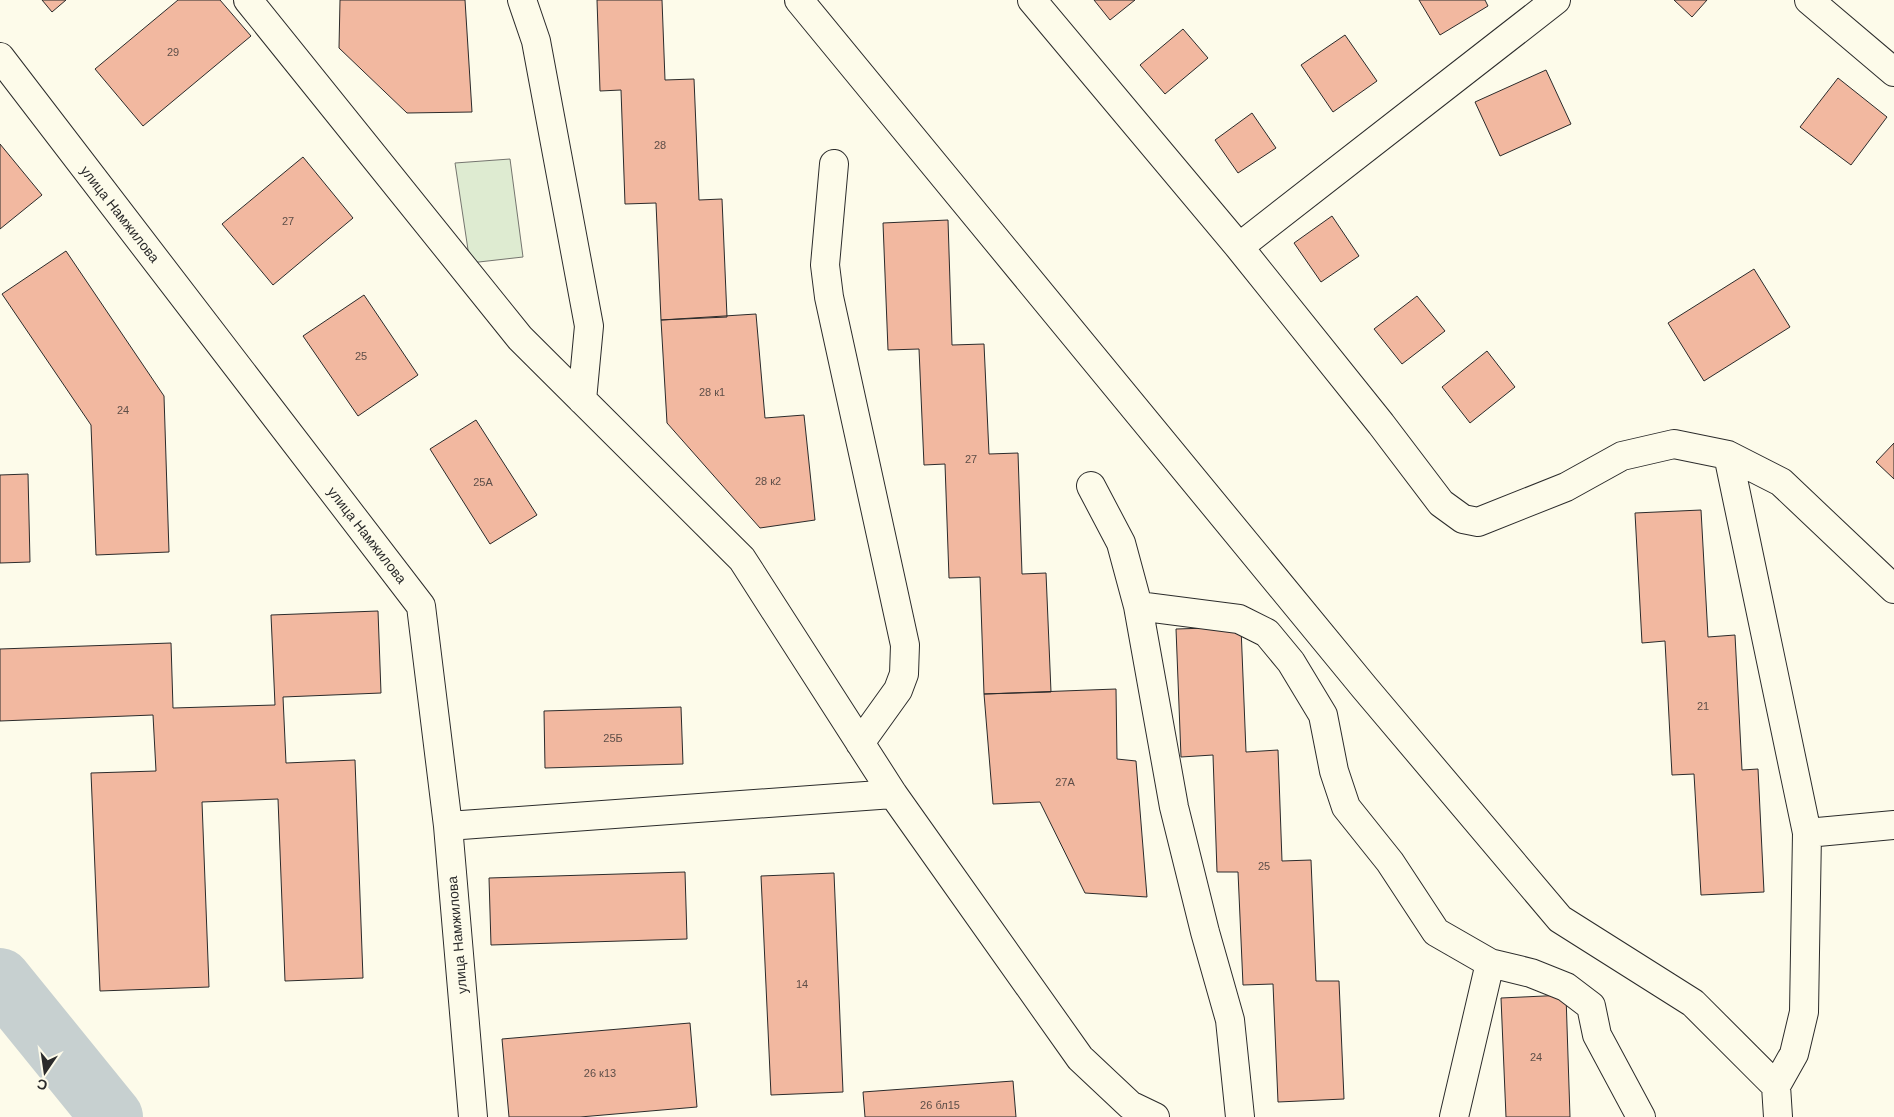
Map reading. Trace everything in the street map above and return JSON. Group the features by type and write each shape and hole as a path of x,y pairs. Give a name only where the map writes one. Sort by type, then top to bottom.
{"street":[{"path":"248,0 520,338 742,559 893,794 1080,1058 1130,1105 1155,1117"},
{"path":"522,0 536,41 589,326 582,400"},
{"path":"799,0 1364,687 1560,919 1692,1003 1776,1086"},
{"path":"1032,0 1239,247 1381,424 1441,503 1463,519 1478,522 1566,487 1622,456 1674,444 1728,455 1781,482 1894,588"},
{"path":"1239,247 1556,0"},
{"path":"1809,0 1894,72"},
{"name":"улица Намжилова","path":"0,57 421,606 448,826 473,1117"},
{"path":"834,164 824,265 829,297 905,646 904,674 898,690 860,743"},
{"path":"1728,455 1807,833 1804,1012 1794,1054 1776,1086 1778,1117"},
{"path":"1091,486 1121,543 1138,606 1174,807 1230,1020 1240,1117"},
{"path":"1138,606 1239,619 1267,633 1291,662 1323,715 1334,772 1346,807 1390,862 1436,932 1490,963 1531,973 1566,987 1591,1006 1597,1035 1641,1117"},
{"path":"448,826 893,794"},
{"path":"1807,833 1894,825"},
{"path":"1454,1117 1490,963"}],"green space":[{"path":"510,159 523,257 470,263 455,163"}],"building":[{"path":"42,0 66,0 52,12"},
{"path":"178,0 220,0 251,36 143,126 95,69"},
{"path":"340,0 465,0 472,112 407,113 339,48"},
{"path":"597,0 662,0 665,80 694,79 699,200 722,199 727,317 661,320 656,203 625,204 621,90 600,91"},
{"path":"1094,0 1135,0 1110,20"},
{"path":"1419,0 1485,0 1488,6 1440,35"},
{"path":"1674,0 1707,0 1692,17"},
{"path":"1183,29 1208,58 1165,94 1140,65"},
{"path":"1345,35 1377,81 1333,112 1301,65"},
{"path":"1546,70 1571,124 1500,156 1475,102"},
{"path":"1838,78 1887,117 1851,165 1800,127"},
{"path":"1252,113 1276,148 1238,173 1215,140"},
{"path":"0,144 42,195 0,229"},
{"path":"303,157 353,218 273,285 222,224"},
{"path":"1332,216 1359,256 1321,282 1294,243"},
{"path":"948,220 952,345 984,344 989,454 1018,453 1022,574 1046,573 1051,692 984,694 980,577 949,578 945,464 924,465 919,349 888,350 883,223"},
{"path":"66,251 164,396 169,552 96,555 91,425 2,294"},
{"path":"1754,269 1790,327 1704,381 1668,323"},
{"path":"364,295 418,375 358,416 303,336"},
{"path":"1417,296 1445,331 1402,364 1374,329"},
{"path":"756,314 765,418 804,415 815,520 760,528 667,423 661,320"},
{"path":"1487,351 1515,387 1470,423 1442,387"},
{"path":"476,420 537,515 490,544 430,449"},
{"path":"1894,443 1894,479 1876,462"},
{"path":"28,474 30,562 0,563 0,475"},
{"path":"1701,510 1708,637 1735,635 1742,770 1758,769 1764,892 1701,895 1694,774 1672,775 1665,641 1642,643 1635,513"},
{"path":"378,611 381,693 283,697 286,763 355,760 363,978 285,981 278,799 202,802 209,987 100,991 91,773 156,771 153,715 0,721 0,649 171,643 173,708 275,705 271,615"},
{"path":"1241,627 1246,752 1278,750 1282,861 1311,860 1316,981 1339,981 1344,1099 1278,1102 1273,984 1243,985 1238,872 1217,872 1213,755 1181,757 1176,629"},
{"path":"1116,689 1117,759 1136,761 1147,897 1085,893 1040,802 993,804 984,694"},
{"path":"681,707 683,764 545,768 544,711"},
{"path":"685,872 687,939 491,945 489,878"},
{"path":"834,873 843,1092 771,1095 761,876"},
{"path":"1566,995 1570,1117 1506,1117 1501,998"},
{"path":"690,1023 697,1107 580,1117 509,1117 502,1039"},
{"path":"1013,1081 1016,1117 865,1117 863,1092"}],"waterway":[{"path":"0,979 112,1117"}]}
